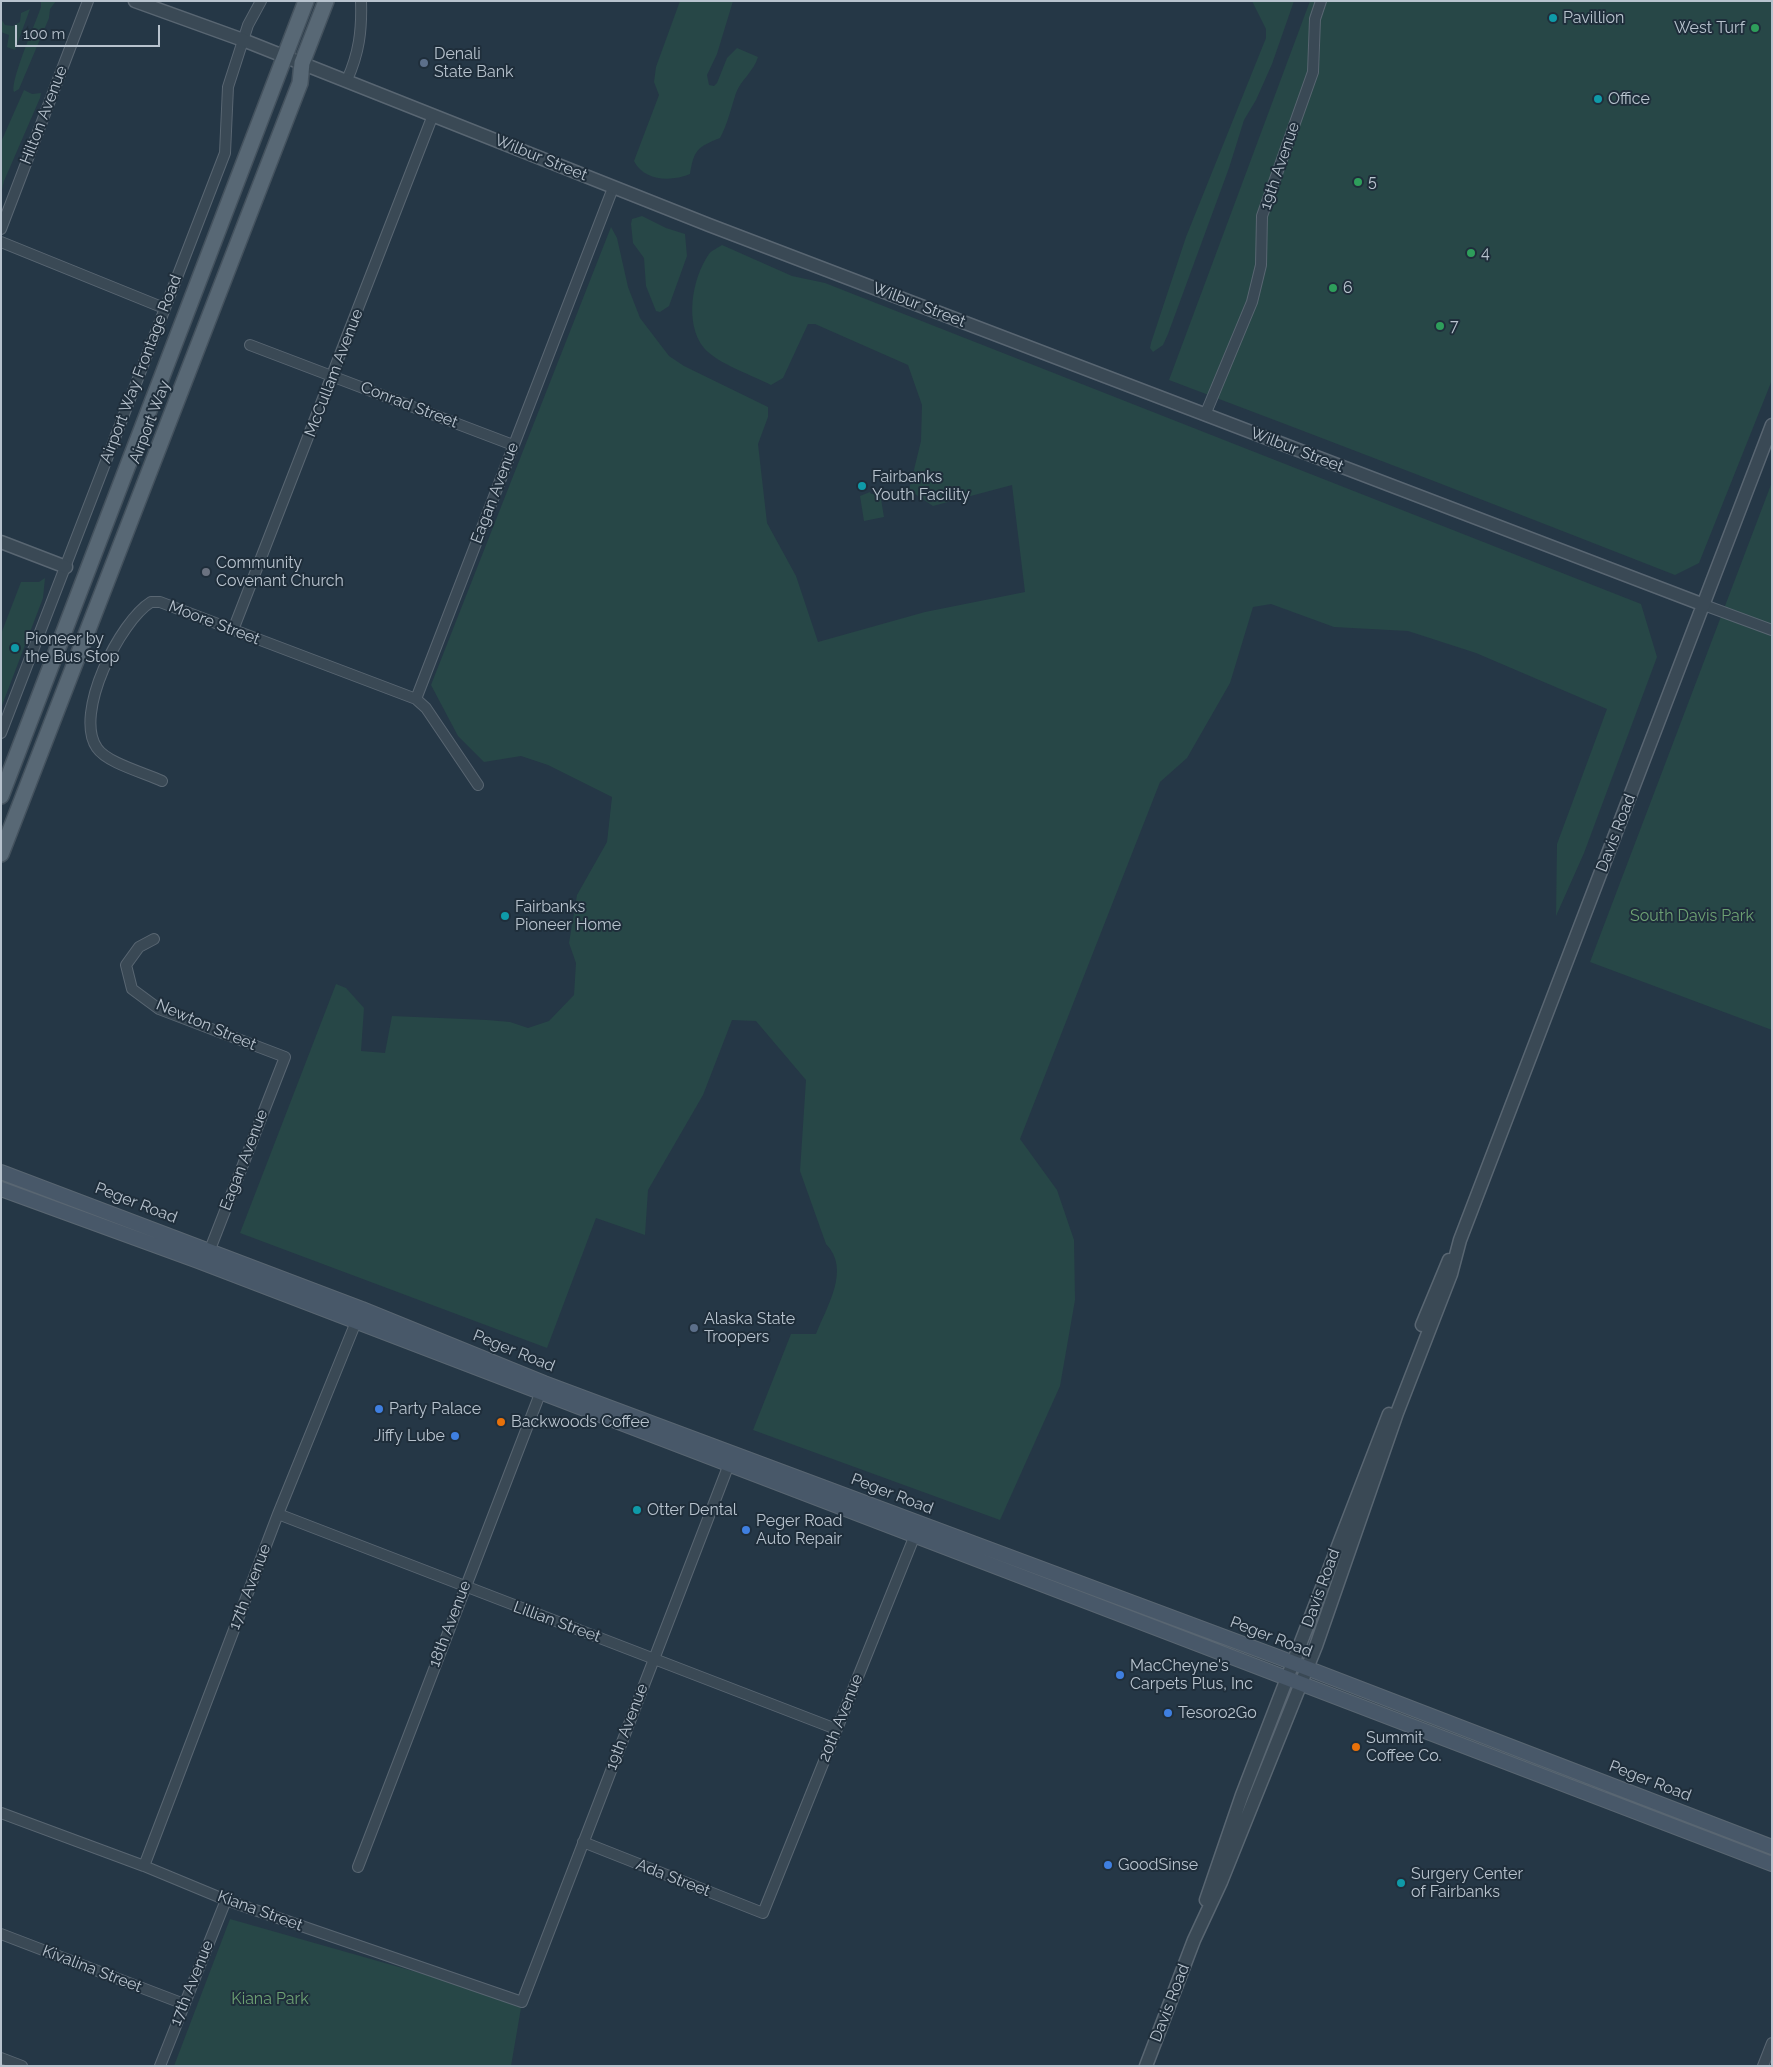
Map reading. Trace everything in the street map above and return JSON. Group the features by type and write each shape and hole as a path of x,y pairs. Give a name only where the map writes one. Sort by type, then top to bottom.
{"main road":[{"name":"Airport Way","path":"1,796 306,1"},
{"name":"Airport Way","path":"1,854 300,83 302,63 326,1"},
{"name":"Peger Road","path":"1,1172 362,1309 543,1388"},
{"name":"Peger Road","path":"1,1189 356,1322 543,1388 917,1529 1294,1663 1772,1847"},
{"name":"Peger Road","path":"917,1529 1295,1681 1772,1864"}],"street":[{"name":"Hilton Avenue","path":"1,229 88,1"},
{"name":"Wilbur Street","path":"135,1 286,56 613,188 1704,605"},
{"name":"Airport Way Frontage Road","path":"1,733 225,153 228,87 243,40 261,1"},
{"path":"347,80 354,65 362,31 361,1"},
{"name":"19th Avenue","path":"1205,415 1252,302 1262,265 1262,216 1313,72 1315,19 1321,1"},
{"name":"McCullam Avenue","path":"234,630 433,115"},
{"name":"Eagan Avenue","path":"416,699 613,188"},
{"path":"1,242 164,308"},
{"name":"Conrad Street","path":"250,344 513,445"},
{"name":"Davis Road","path":"1146,2066 1194,1940 1212,1879 1295,1681 1307,1669 1397,1413 1451,1274 1460,1240 1772,425"},
{"path":"1,542 66,567"},
{"name":"Moore Street","path":"162,780 108,758 97,749 91,734 90,712 94,694 116,646 134,617 151,602 160,602 416,699"},
{"path":"1704,605 1772,630"},
{"path":"416,699 426,708 478,785"},
{"name":"Newton Street","path":"154,939 138,947 126,965 132,988 160,1009 285,1057"},
{"name":"Eagan Avenue","path":"204,1264 285,1057"},
{"name":"Davis Road","path":"1295,1681 1294,1663 1440,1276 1460,1240"},
{"name":"17th Avenue","path":"144,1866 278,1514 362,1309"},
{"name":"18th Avenue","path":"358,1867 464,1587 543,1388"},
{"name":"19th Avenue","path":"522,2002 732,1459"},
{"name":"Lillian Street","path":"278,1514 464,1587 654,1657 836,1729"},
{"name":"20th Avenue","path":"763,1913 917,1529"},
{"name":"Kiana Street","path":"1,1813 144,1866 226,1900 522,2002"},
{"name":"Ada Street","path":"583,1842 763,1913"},
{"name":"17th Avenue","path":"160,2066 226,1900"},
{"name":"Kivalina Street","path":"1,1934 184,2004"},
{"path":"1763,2066 1772,2043"},
{"path":"1,2058 22,2066"}],"green space":[{"path":"41,1 56,1 50,9 49,18 19,89 14,92 16,76 41,7"},
{"path":"680,1 733,1 717,54 707,75 709,85 714,86 717,83 727,58 737,48 758,57 754,67 736,93 720,138 698,150 693,159 690,174 667,179 644,173 634,161 659,95 654,82 656,67"},
{"path":"1252,1 1294,1 1272,64 1256,100 1244,120 1229,168 1168,334 1163,345 1153,352 1150,348 1151,343 1186,237 1266,38 1266,29"},
{"path":"1310,1 1772,1 1772,380 1699,563 1675,575 1169,380"},
{"path":"30,9 15,50 7,47 9,35 1,32 1,19 5,25 13,26 20,22 21,13"},
{"path":"24,90 32,94 41,93 40,98 4,181 1,194 1,142"},
{"path":"642,216 666,228 685,234 687,256 669,306 660,312 656,311 646,286 644,258 633,243 632,219"},
{"path":"611,227 617,238 628,287 640,318 669,356 684,366 768,407 768,417 758,444 767,523 796,576 818,642 925,612 1025,592 1012,485 933,506 909,490 921,441 922,405 908,365 815,324 808,324 783,378 771,385 726,364 710,354 698,338 694,327 693,301 698,275 703,264 710,253 722,245 792,276 825,283 1641,604 1657,657 1584,853 1556,916 1557,844 1607,709 1476,653 1408,631 1334,627 1271,604 1253,607 1230,683 1187,758 1160,782 1020,1139 1057,1190 1074,1240 1075,1300 1060,1386 1000,1520 753,1430 791,1334 816,1334 831,1300 837,1276 837,1265 833,1254 826,1244 800,1171 806,1080 756,1021 732,1020 703,1095 648,1190 645,1235 596,1218 547,1348 240,1233 336,984 346,988 364,1008 361,1051 385,1053 392,1016 510,1022 528,1028 549,1021 574,995 576,963 569,943 577,895 607,842 612,797 548,765 521,756 484,762 458,736 431,685"},
{"name":"South Davis Park","path":"1772,482 1772,1030 1590,962"},
{"path":"870,492 871,494 880,493 884,517 864,521 860,496"},
{"path":"45,578 43,598 1,708 1,634 21,582 39,582"},
{"name":"Kiana Park","path":"230,1919 522,2002 511,2066 174,2066"}],"place":[{"name":"Pavillion","path":"1553,18"},
{"name":"West Turf","path":"1755,28"},
{"name":"Denali State Bank","path":"424,63"},
{"name":"Office","path":"1598,99"},
{"name":"5","path":"1358,182"},
{"name":"4","path":"1471,253"},
{"name":"6","path":"1333,288"},
{"name":"7","path":"1440,326"},
{"name":"Fairbanks Youth Facility","path":"862,486"},
{"name":"Community Covenant Church","path":"206,572"},
{"name":"Pioneer by the Bus Stop","path":"15,648"},
{"name":"Fairbanks Pioneer Home","path":"505,916"},
{"name":"Alaska State Troopers","path":"694,1328"},
{"name":"Party Palace","path":"379,1409"},
{"name":"Backwoods Coffee","path":"501,1422"},
{"name":"Jiffy Lube","path":"455,1436"},
{"name":"Otter Dental","path":"637,1510"},
{"name":"Peger Road Auto Repair","path":"746,1530"},
{"name":"MacCheyne's Carpets Plus, Inc","path":"1120,1675"},
{"name":"Tesoro2Go","path":"1168,1713"},
{"name":"Summit Coffee Co.","path":"1356,1747"},
{"name":"GoodSinse","path":"1108,1865"},
{"name":"Surgery Center of Fairbanks","path":"1401,1883"}]}
